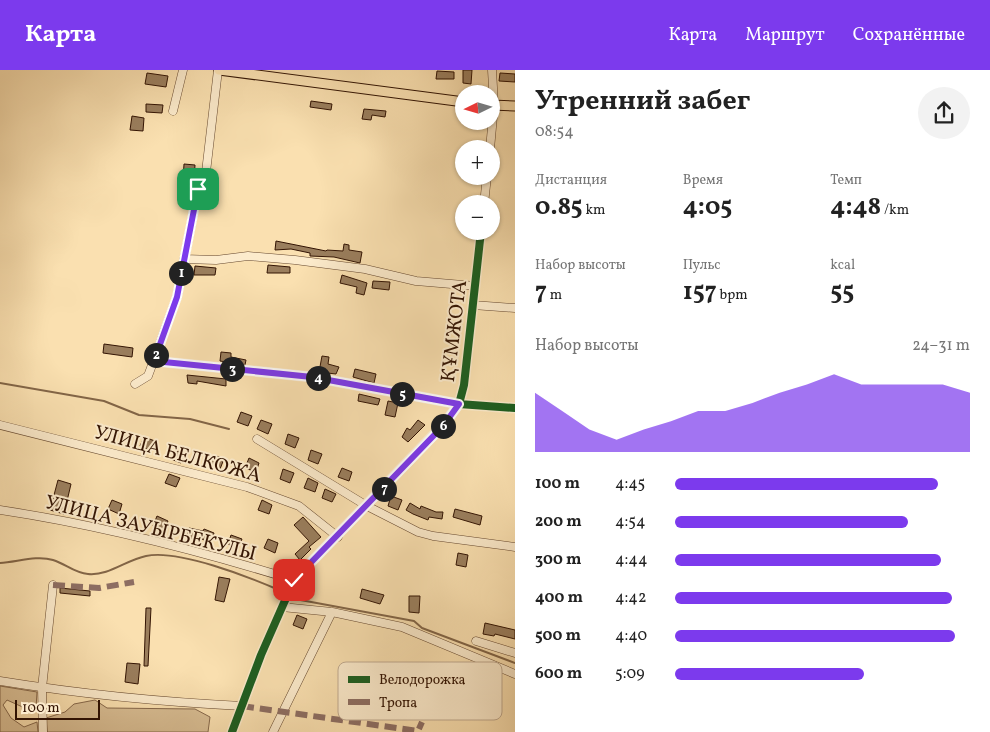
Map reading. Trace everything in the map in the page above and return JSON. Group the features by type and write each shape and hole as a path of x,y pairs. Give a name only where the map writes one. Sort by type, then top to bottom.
{"main road":[{"path":"218,70 455,101"},
{"path":"500,105 515,106"}],"street":[{"path":"174,111 182,70"},
{"path":"135,384 148,376 177,297 198,189 206,172 218,70"},
{"path":"492,70 492,85"},
{"name":"ҚҰМЖОТА","path":"294,580 338,537 443,426 459,404 464,385 480,240"},
{"path":"184,259 216,260 248,256 296,260 365,270 416,281 475,286"},
{"path":"473,305 515,308"},
{"path":"154,361 312,377 459,404 515,408"},
{"name":"УЛИЦА БЕЛКОЖА","path":"0,425 262,492 299,506 338,537"},
{"path":"257,439 367,506 418,532 432,536 515,547"},
{"name":"УЛИЦА ЗАУЫРБЕКУЛЫ","path":"0,510 125,533 209,554 294,580"},
{"path":"232,732 294,580"},
{"path":"43,732 42,688 53,585"},
{"path":"282,607 332,612 402,628 486,662"},
{"path":"274,732 332,612"},
{"path":"476,641 515,653"},
{"path":"502,669 515,674"},
{"path":"0,681 42,688 180,703 242,706"}],"shaded area":[{"path":"0,686 37,692 36,709 27,709 7,700 3,705 11,718 24,727 37,722 38,732 0,732"},
{"path":"95,700 107,708 195,709 210,717 208,732 47,732 46,718 65,712 74,704"}],"building":[{"path":"463,70 472,70 471,84 463,83"},
{"path":"437,71 454,72 454,79 436,79"},
{"path":"147,73 168,76 166,87 145,84"},
{"path":"500,73 515,74 515,82 499,81"},
{"path":"311,101 332,104 331,110 310,107"},
{"path":"146,104 163,105 162,113 146,112"},
{"path":"364,109 386,111 385,117 372,115 371,120 362,119"},
{"path":"132,116 144,118 143,131 130,130"},
{"path":"184,164 195,165 194,181 183,180"},
{"path":"276,241 326,251 343,251 344,244 349,245 349,250 362,252 360,263 334,257 310,256 310,253 291,249 275,250"},
{"path":"268,265 290,267 290,273 267,273"},
{"path":"195,266 216,268 215,275 194,275"},
{"path":"342,275 367,283 364,295 356,293 357,287 340,283"},
{"path":"373,281 390,282 389,290 372,288"},
{"path":"104,344 133,348 132,357 103,353"},
{"path":"221,352 231,353 231,357 246,360 245,365 220,361"},
{"path":"322,356 329,357 328,364 339,367 336,374 319,372"},
{"path":"355,369 376,374 374,383 353,377"},
{"path":"187,375 226,379 226,386 197,381 197,384 188,383"},
{"path":"359,394 380,399 378,405 358,401"},
{"path":"388,401 398,403 395,417 385,415"},
{"path":"241,412 252,416 248,426 237,422"},
{"path":"261,420 272,424 268,434 257,429"},
{"path":"418,420 425,425 408,442 402,437 407,428 410,430"},
{"path":"288,434 299,438 295,448 285,444"},
{"path":"144,437 155,441 151,451 140,446"},
{"path":"175,450 185,454 181,463 171,459"},
{"path":"311,450 322,454 318,464 308,460"},
{"path":"214,455 224,459 220,469 210,464"},
{"path":"249,458 259,463 256,472 245,468"},
{"path":"342,468 352,472 349,481 338,477"},
{"path":"283,469 294,473 290,483 280,479"},
{"path":"169,474 180,478 176,487 165,483"},
{"path":"308,478 318,483 315,492 304,488"},
{"path":"58,480 71,484 64,514 50,510"},
{"path":"325,489 336,494 332,502 322,498"},
{"path":"391,496 402,500 398,510 388,506"},
{"path":"112,500 122,504 119,514 108,509"},
{"path":"262,500 272,505 269,514 258,510"},
{"path":"410,503 420,509 421,506 436,512 443,512 442,519 429,517 428,520 413,514 406,510"},
{"path":"455,509 482,516 480,525 453,517"},
{"path":"157,516 168,521 164,530 153,526"},
{"path":"303,517 321,537 309,547 311,549 300,560 295,554 309,541 294,525"},
{"path":"189,528 203,531 204,529 214,533 211,543 195,536 194,539 187,537"},
{"path":"231,535 242,539 238,549 228,544"},
{"path":"268,539 278,543 275,553 264,548"},
{"path":"458,553 468,555 466,567 456,565"},
{"path":"219,577 230,579 224,602 215,600"},
{"path":"60,588 90,591 90,596 60,593"},
{"path":"362,589 384,595 380,604 360,598"},
{"path":"409,596 420,596 419,613 409,612"},
{"path":"146,608 151,608 148,666 144,666"},
{"path":"297,615 307,619 303,629 293,625"},
{"path":"485,623 515,630 515,639 495,634 494,636 483,634"},
{"path":"127,663 140,664 138,684 125,682"}],"waterway":[{"path":"0,383 104,401 139,415 190,419 229,429"},
{"path":"0,563 34,558 47,559 78,572 96,574 103,573 139,558 160,555 194,560 250,578 279,590"},
{"path":"295,599 414,621 422,628 515,663"}],"marked path":[{"path":"53,585 99,588 134,582"},
{"path":"242,706 338,720"},
{"path":"341,720 418,731 422,722"}],"cycle path":[{"path":"232,732 261,655 294,580 443,425 459,404 464,385 480,240"},
{"path":"154,361 312,377 459,404 515,408"}],"route":[{"path":"198,189 177,297 154,361 312,377 459,404 443,426 294,580"}]}
